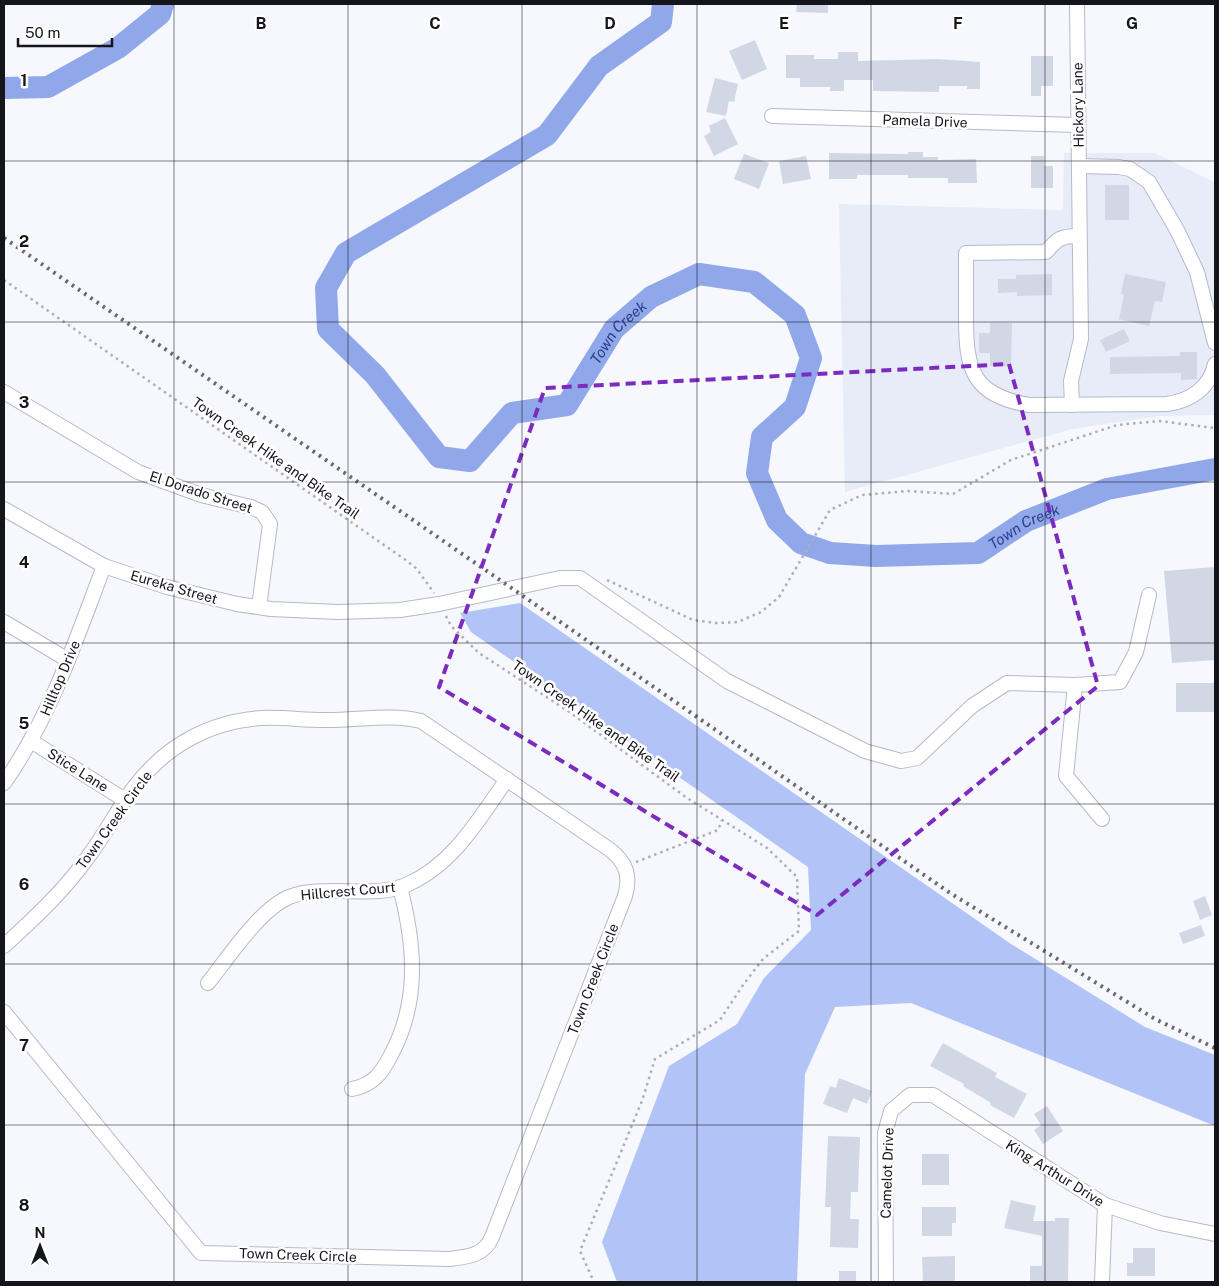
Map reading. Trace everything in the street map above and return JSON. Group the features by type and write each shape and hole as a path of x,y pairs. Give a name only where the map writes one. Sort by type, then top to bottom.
{"street":[{"name":"Hickory Lane","path":"1072,405 1071,382 1081,338 1077,4"},
{"name":"Pamela Drive","path":"772,116 1078,125"},
{"path":"1079,166 1130,169 1149,182 1177,230 1197,272 1215,343"},
{"path":"1079,236 1063,236 1056,240 1046,252 966,253 966,347 973,374 984,386 996,396 1029,405 1167,404 1178,402 1197,393 1206,384 1215,364"},
{"name":"El Dorado Street","path":"4,392 138,472 201,495 262,512 270,524 259,607"},
{"name":"Eureka Street","path":"4,509 104,566 167,586 237,604 271,610 400,610 439,604 560,578 580,578 727,681 865,751 901,761 917,758 972,706 1006,683 1075,685 1120,682 1136,652 1149,595"},
{"name":"Hilltop Drive","path":"4,783 31,741 55,694 104,566"},
{"path":"4,622 68,660"},
{"path":"1075,685 1066,776 1102,819"},
{"name":"Town Creek Circle","path":"4,946 55,898 71,880 101,839 125,800 150,769 182,742 200,732 219,725 242,720 263,718 324,720 414,719 421,721 609,849 626,866 628,876 626,896 492,1238 488,1246 469,1256 449,1259 201,1253 4,1012"},
{"name":"Stice Lane","path":"31,741 125,800"},
{"name":"Hillcrest Court","path":"208,983 249,930 276,905 287,898 303,893 321,891 379,891 400,888 441,864 463,840 507,779"},
{"path":"352,1089 366,1085 379,1074 398,1043 409,1009 413,973 412,952 408,922 400,888"},
{"name":"Camelot Drive","path":"886,1282 886,1133 892,1111 910,1095 933,1095"},
{"name":"King Arthur Drive","path":"933,1095 1105,1205 1160,1223 1215,1234"},
{"path":"1102,1282 1105,1205"}],"path":[{"name":"Town Creek Hike and Bike Trail","path":"4,280 407,561 417,569 433,590 451,626 479,653 568,711 687,798 767,848 797,877 799,931 763,959 720,1020 655,1059 642,1101 580,1251 594,1282"},
{"path":"600,576 693,620 716,623 738,622 761,612 779,596 798,567 830,510 862,494 908,491 953,494 1012,460 1116,425 1159,421 1215,428"},
{"path":"626,866 718,830 722,820"}],"highlighted area":[{"path":"1009,364 1098,686 817,915 439,687 545,388"}],"shaded area":[{"path":"1064,153 1155,153 1214,182 1215,415 1159,416 1072,429 845,492 839,204 1063,210"},
{"path":"520,603 1011,944 1145,1027 1215,1055 1215,1126 911,1003 835,1007 805,1074 797,1282 617,1282 602,1242 669,1066 737,1024 764,978 811,930 808,867 471,632 460,613"}],"building":[{"path":"797,4 828,4 828,13 796,12"},
{"path":"755,40 767,69 742,80 729,51"},
{"path":"838,52 858,52 858,61 939,59 980,62 980,89 967,89 967,86 939,86 939,92 873,91 873,80 844,80 844,91 830,91 830,87 800,87 800,78 786,78 786,55 814,55 814,59 838,59"},
{"path":"1031,56 1053,56 1053,86 1041,86 1041,96 1031,96"},
{"path":"715,78 738,84 734,102 729,101 726,116 706,112"},
{"path":"725,118 738,144 714,156 704,136 711,132 709,126"},
{"path":"908,152 923,152 923,157 938,157 938,160 976,159 977,183 948,183 948,178 908,178 908,175 857,175 857,179 829,179 829,153 908,154"},
{"path":"744,154 769,163 759,189 734,179"},
{"path":"806,156 811,179 783,184 779,161"},
{"path":"1031,156 1044,156 1044,166 1053,166 1053,188 1031,188"},
{"path":"1105,185 1129,185 1129,220 1105,220"},
{"path":"1052,274 1052,295 1017,296 1017,292 998,293 998,279 1016,279 1016,275"},
{"path":"1125,274 1166,282 1162,302 1155,301 1149,326 1119,319 1124,295 1121,294"},
{"path":"990,323 1012,323 1011,366 990,366 990,353 979,353 979,333 990,333"},
{"path":"1124,329 1130,341 1106,352 1100,340"},
{"path":"1180,352 1197,352 1197,379 1181,380 1181,373 1110,374 1110,357 1180,356"},
{"path":"1215,567 1215,660 1172,663 1164,571"},
{"path":"1176,683 1214,683 1214,712 1176,712"},
{"path":"1205,896 1212,915 1200,920 1193,901"},
{"path":"1201,925 1205,936 1183,944 1179,933"},
{"path":"943,1043 997,1073 995,1077 1027,1094 1014,1118 990,1105 991,1103 963,1086 964,1084 930,1066"},
{"path":"839,1078 872,1091 867,1104 853,1098 847,1113 823,1104 830,1086 836,1088"},
{"path":"1047,1106 1063,1131 1043,1144 1034,1130 1041,1125 1034,1114"},
{"path":"828,1136 860,1137 858,1192 851,1192 850,1219 859,1219 858,1248 830,1247 831,1207 825,1207"},
{"path":"922,1154 949,1154 949,1185 922,1185"},
{"path":"1011,1200 1036,1206 1033,1221 1055,1221 1055,1218 1069,1218 1068,1282 1030,1282 1030,1266 1042,1266 1042,1236 1004,1228"},
{"path":"922,1207 956,1207 956,1223 952,1223 952,1236 922,1236"},
{"path":"1133,1248 1155,1248 1155,1276 1127,1276 1127,1263 1133,1263"},
{"path":"955,1256 955,1282 923,1282 922,1257"},
{"path":"839,1271 856,1271 856,1282 839,1282"}],"waterway":[{"name":"Town Creek","path":"4,88 48,87 118,48 160,14 163,4"},
{"name":"Town Creek","path":"663,4 661,22 599,66 547,135 346,253 326,288 328,329 375,375 439,457 470,461 512,413 567,405 614,329 651,297 699,274 754,282 795,315 811,358 795,407 762,437 757,473 777,520 801,543 830,553 876,556 978,553 1026,521 1107,489 1215,469"}],"railway":[{"path":"4,238 950,893 1155,1019 1215,1048"}]}
